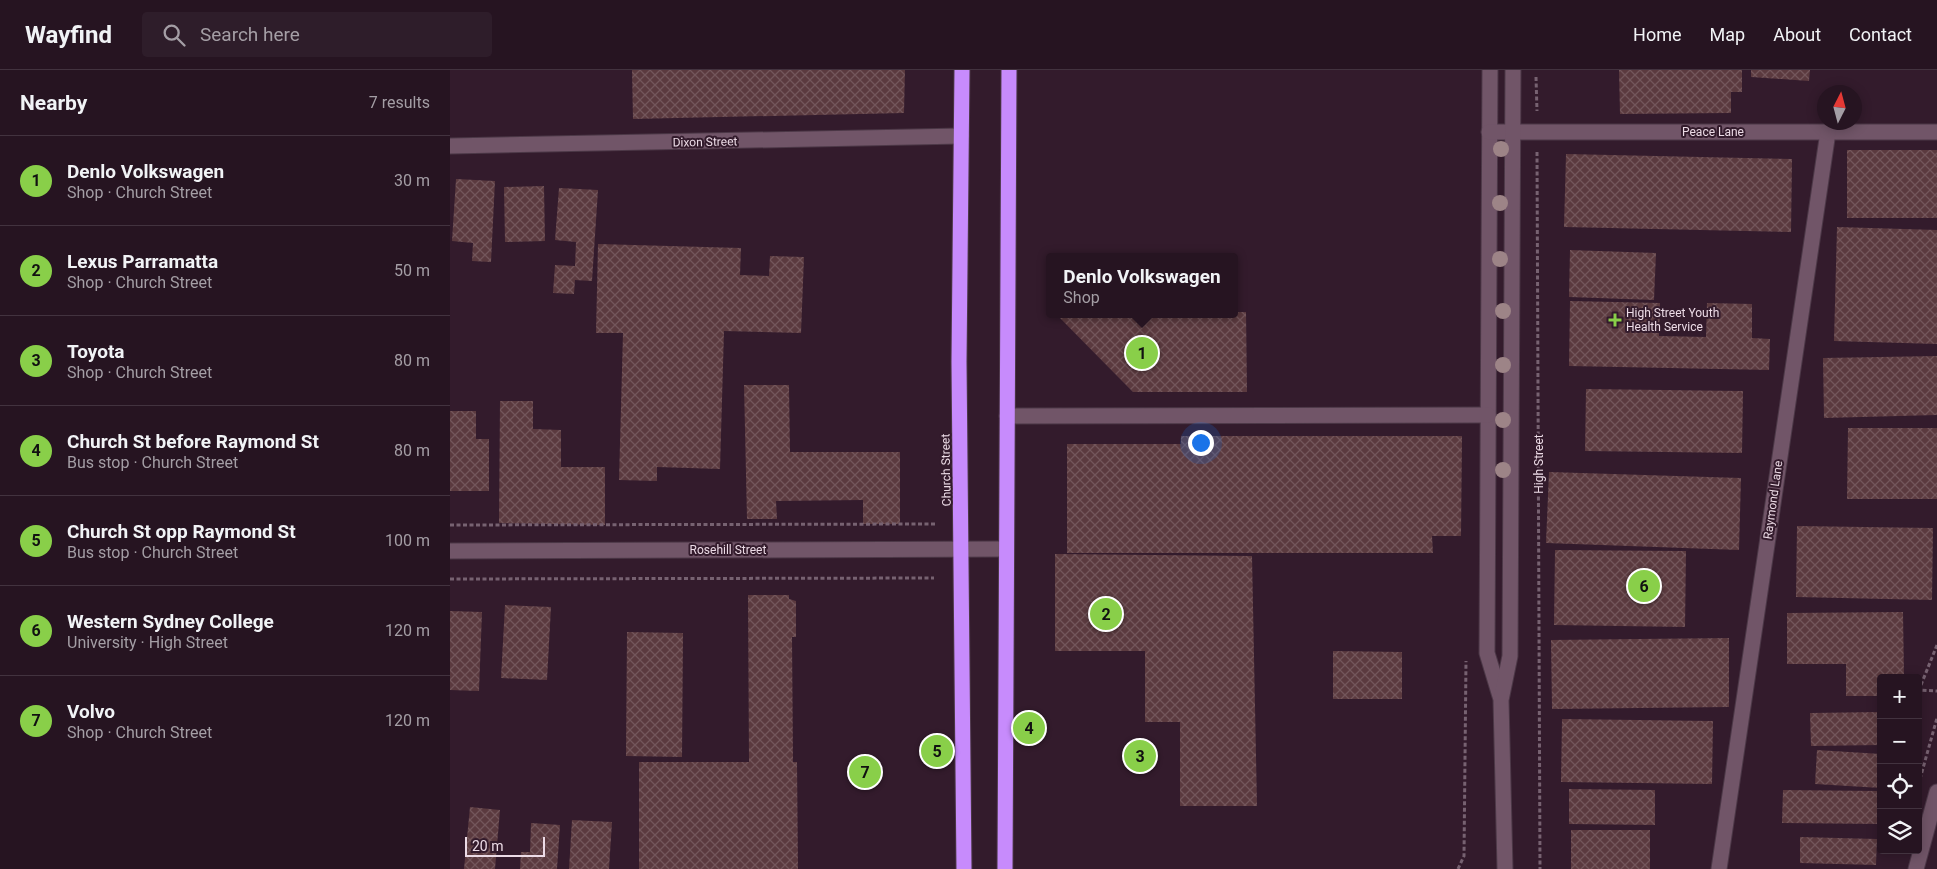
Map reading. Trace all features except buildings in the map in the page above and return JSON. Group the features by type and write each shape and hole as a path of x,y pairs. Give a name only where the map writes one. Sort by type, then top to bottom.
{"highway":[{"name":"Church Street","path":"962,70 959,362 964,869"},
{"path":"1005,869 1009,70"}],"street":[{"path":"1490,70 1487,653 1501,700"},
{"path":"1505,869 1501,700 1510,656 1513,70"},
{"name":"Peace Lane","path":"1489,132 1937,132"},
{"name":"Raymond Lane","path":"1719,869 1828,132"},
{"name":"Dixon Street","path":"450,146 961,136"},
{"path":"1488,387 1512,387"},
{"path":"1007,416 1488,415"},
{"path":"1488,444 1512,444"},
{"name":"Rosehill Street","path":"450,551 1006,549"},
{"path":"1916,869 1937,792"}],"path":[{"name":"High Street","path":"1536,70 1540,869"},
{"path":"450,525 935,524"},
{"path":"450,579 934,578"},
{"path":"1937,645 1919,690 1937,690"},
{"path":"1922,772 1937,718"},
{"path":"1458,869 1464,856"}],"place":[{"name":"High Street Youth Health Service","path":"1615,320"},
{"name":"Denlo Volkswagen","path":"1142,353"},
{"name":"Western Sydney College","path":"1644,586"},
{"name":"Lexus Parramatta","path":"1106,614"},
{"name":"Church St before Raymond St","path":"1029,728"},
{"name":"Church St opp Raymond St","path":"937,751"},
{"name":"Toyota","path":"1140,756"},
{"name":"Volvo","path":"865,772"}]}
